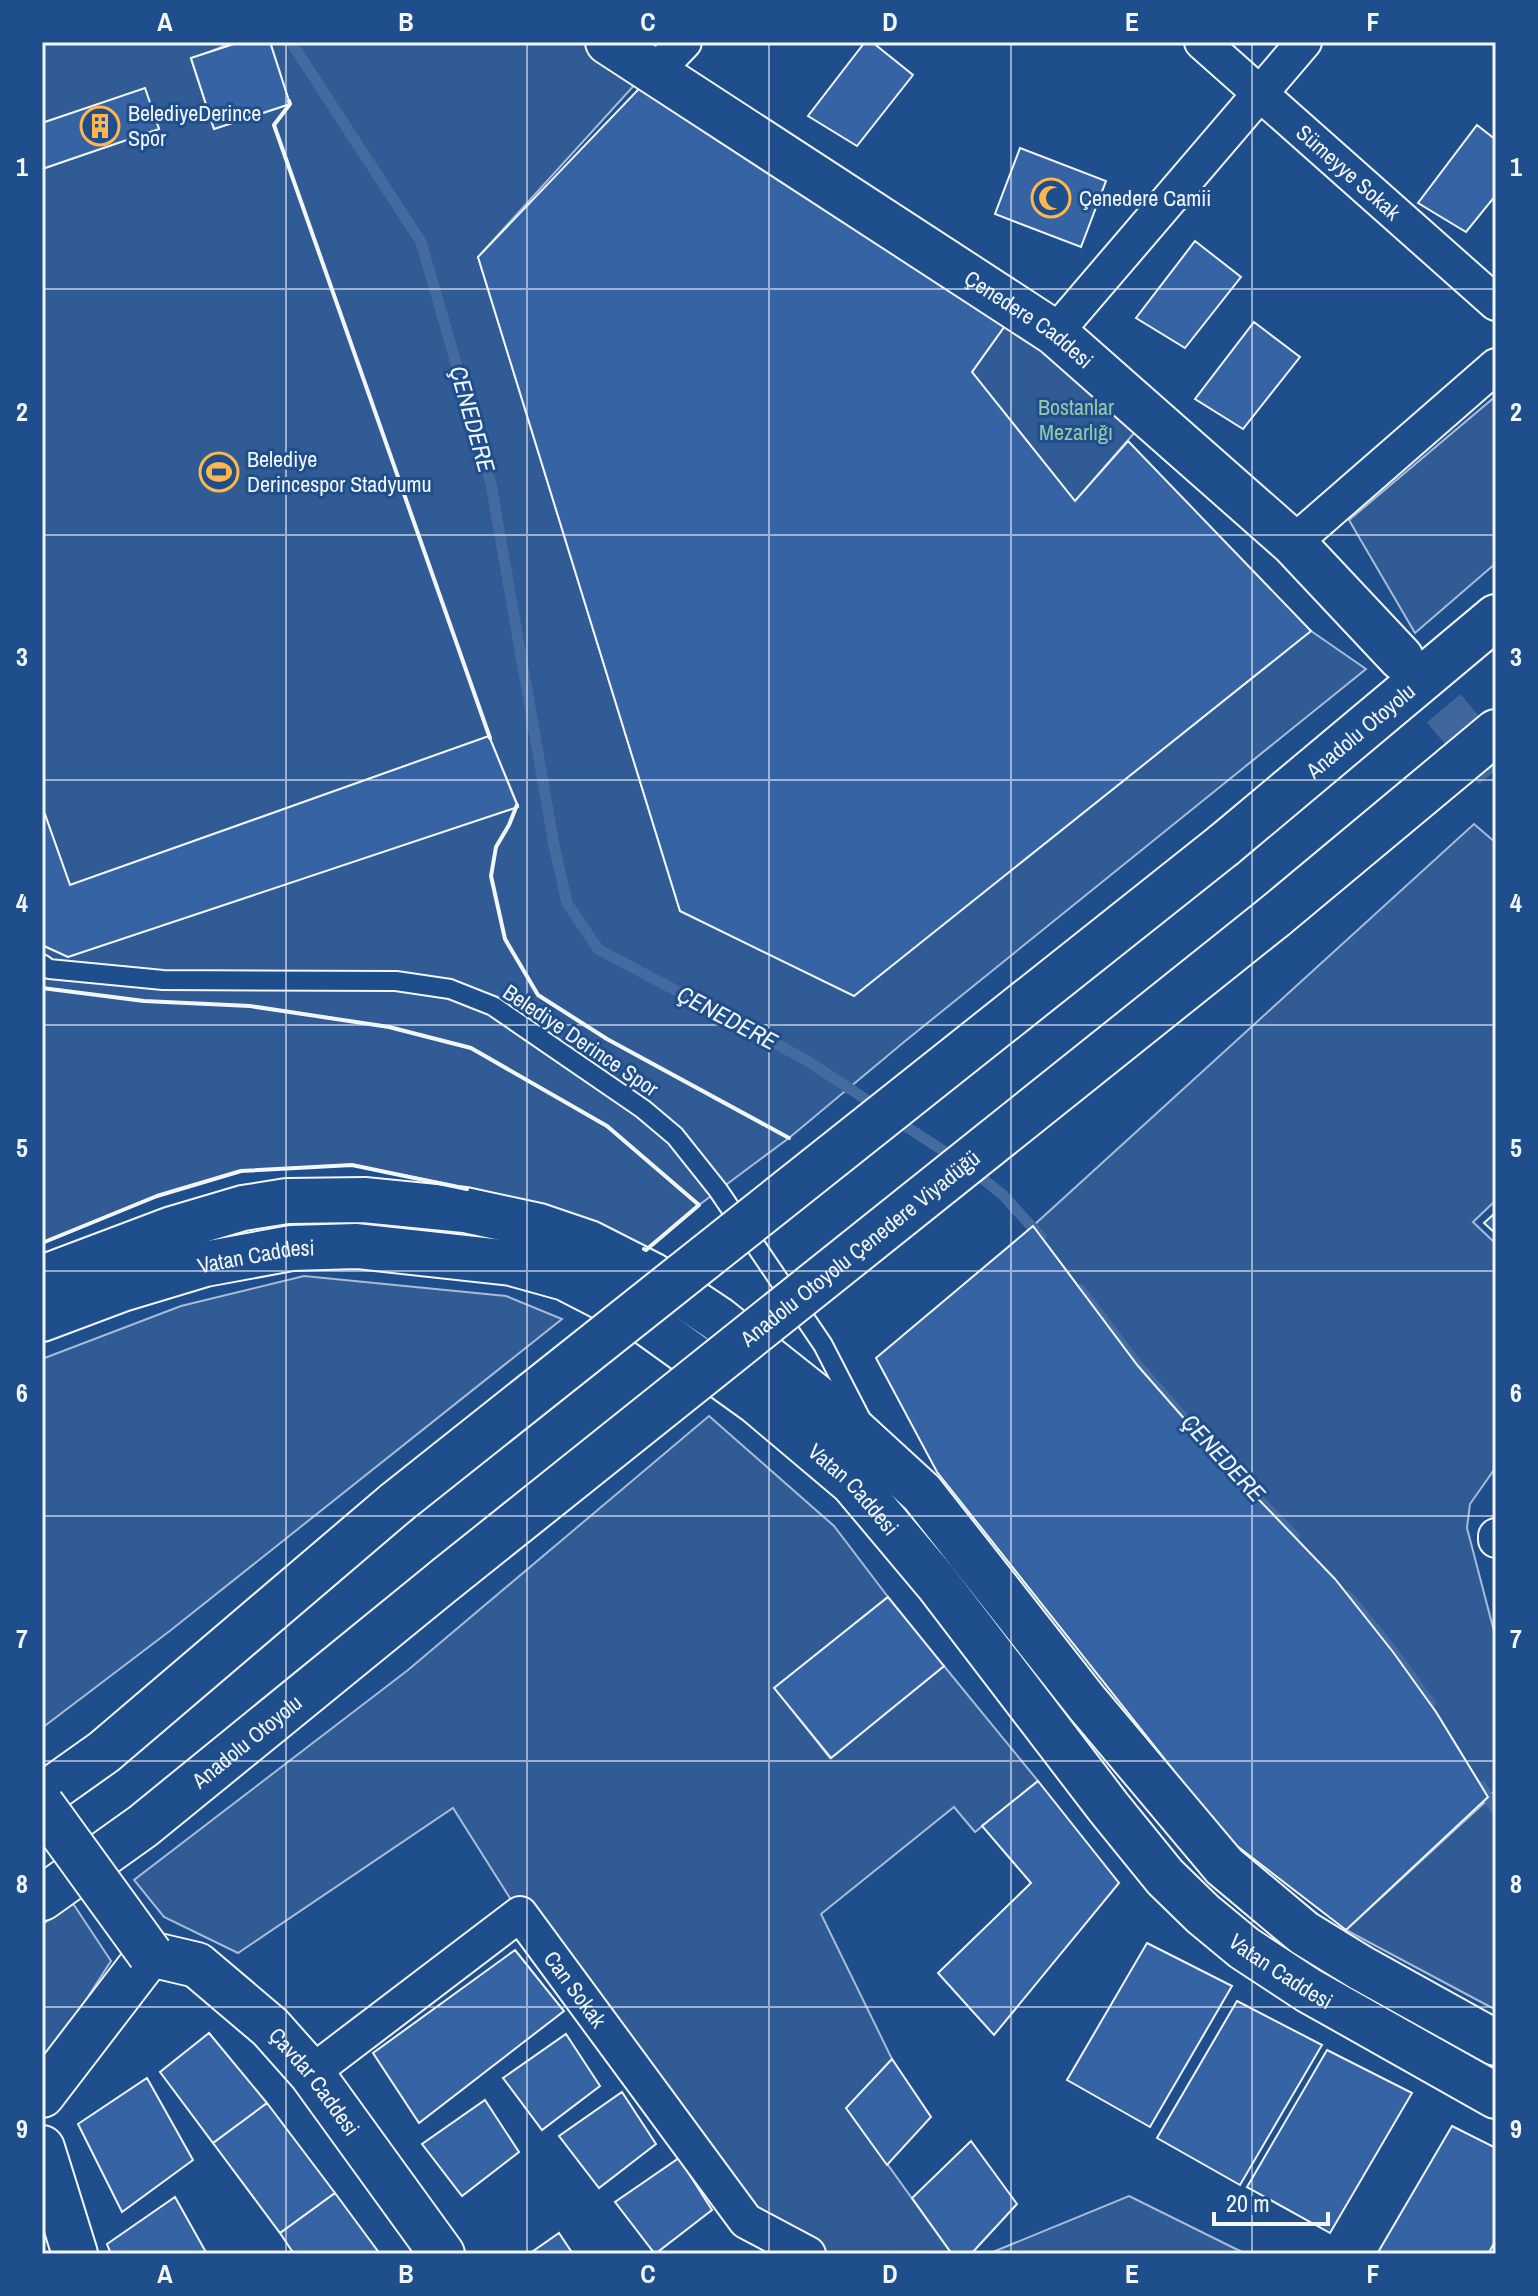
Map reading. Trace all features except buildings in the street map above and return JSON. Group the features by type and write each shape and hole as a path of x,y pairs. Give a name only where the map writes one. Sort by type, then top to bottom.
{"main road":[{"name":"Çenedere Caddesi","path":"608,42 669,57 1055,333 1293,543 1401,658"},
{"name":"Anadolu Otoyolu","path":"42,1796 104,1752 396,1503 1224,845 1496,617"},
{"name":"Anadolu Otoyolu Çenedere Viyadüğü","path":"446,1579 1274,917 1496,732"},
{"name":"Vatan Caddesi","path":"42,1278 172,1229 243,1208 287,1201 364,1200 465,1210 539,1226 589,1243 652,1275 718,1319 825,1404 937,1583 1109,1808 1165,1877 1203,1914 1244,1948 1308,1990 1496,2096"},
{"name":"Vatan Caddesi","path":"42,1319 122,1289 205,1264 292,1248 357,1246 511,1263 565,1278 633,1313 757,1402 865,1467 922,1493 1087,1703 1224,1866 1304,1933 1496,2043"},
{"name":"Anadolu Otoyolu","path":"42,1898 143,1826 446,1579"},
{"path":"42,1805 150,1954 42,2095"},
{"name":"Çavdar Caddesi","path":"150,1954 197,1965 270,2027 311,2073 442,2254"},
{"path":"42,2148 75,2254"}],"street":[{"name":"Sümeyye Sokak","path":"1202,42 1496,303"},
{"path":"1055,333 1304,42"},
{"path":"1293,543 1496,366"},
{"name":"Can Sokak","path":"311,2073 520,1914 746,2221 808,2254"}],"lane":[{"name":"Belediye Derince Spor","path":"42,964 49,969 163,980 396,981 450,989 493,1006 643,1109 675,1136 718,1190 823,1345 865,1467"}],"shaded area":[{"path":"42,42 234,42 191,59 214,129 290,104 270,42 608,42 649,69 478,257 680,911 854,995 1311,631 1366,669 789,1138 699,1205 646,1250 546,1211 454,1185 352,1165 241,1171 157,1196 42,1243 42,945 68,957 518,806 489,736 70,885 42,806 42,169 159,129 145,89 42,123"},
{"name":"Bostanlar Mezarlığı","path":"1017,309 1149,416 1075,501 972,372"},
{"path":"1496,396 1496,563 1415,633 1349,520"},
{"path":"1474,824 1496,843 1496,1200 1473,1222 1496,1244 1496,1467 1470,1504 1467,1528 1496,1639 1496,1790 1488,1797 1436,1712 1393,1652 1138,1366 1033,1226"},
{"path":"304,1276 506,1296 562,1319 171,1630 42,1728 42,1359 181,1306"},
{"path":"709,1416 834,1526 888,1597 775,1688 830,1758 944,1666 1038,1781 975,1832 954,1807 821,1914 892,2059 847,2108 952,2254 799,2254 746,2221 520,1914 453,1808 238,1953 164,1917 134,1880 408,1670"},
{"path":"1496,1792 1496,2010 1346,1930"},
{"path":"72,1902 111,1961 42,2068 42,1925"},
{"path":"1129,2196 1246,2254 988,2254"}],"waterway":[{"name":"ÇENEDERE","path":"291,42 421,242 491,484 554,845 567,903 598,949 806,1060 879,1108"},
{"name":"ÇENEDERE","path":"893,1118 956,1159"},
{"name":"ÇENEDERE","path":"973,1171 1003,1195 1041,1237"},
{"name":"ÇENEDERE","path":"1080,1289 1138,1366 1216,1455 1294,1536"},
{"name":"ÇENEDERE","path":"1348,1596 1430,1703"},
{"name":"ÇENEDERE","path":"1481,1786 1496,1810"}],"tunnel":[{"path":"1401,658 1496,770"}],"wall":[{"path":"289,101 290,104 274,125 490,738"},
{"path":"517,805 496,847 491,876 505,939 538,995 607,1039 789,1138"},
{"path":"42,988 144,1001 250,1006 389,1027 471,1048 607,1126 699,1205 644,1249"},
{"path":"42,1243 157,1196 241,1171 352,1165 467,1189"}],"place":[{"name":"BelediyeDerince Spor","path":"100,126"},
{"name":"Çenedere Camii","path":"1051,198"},
{"name":"Belediye Derincespor Stadyumu","path":"219,472"}]}
